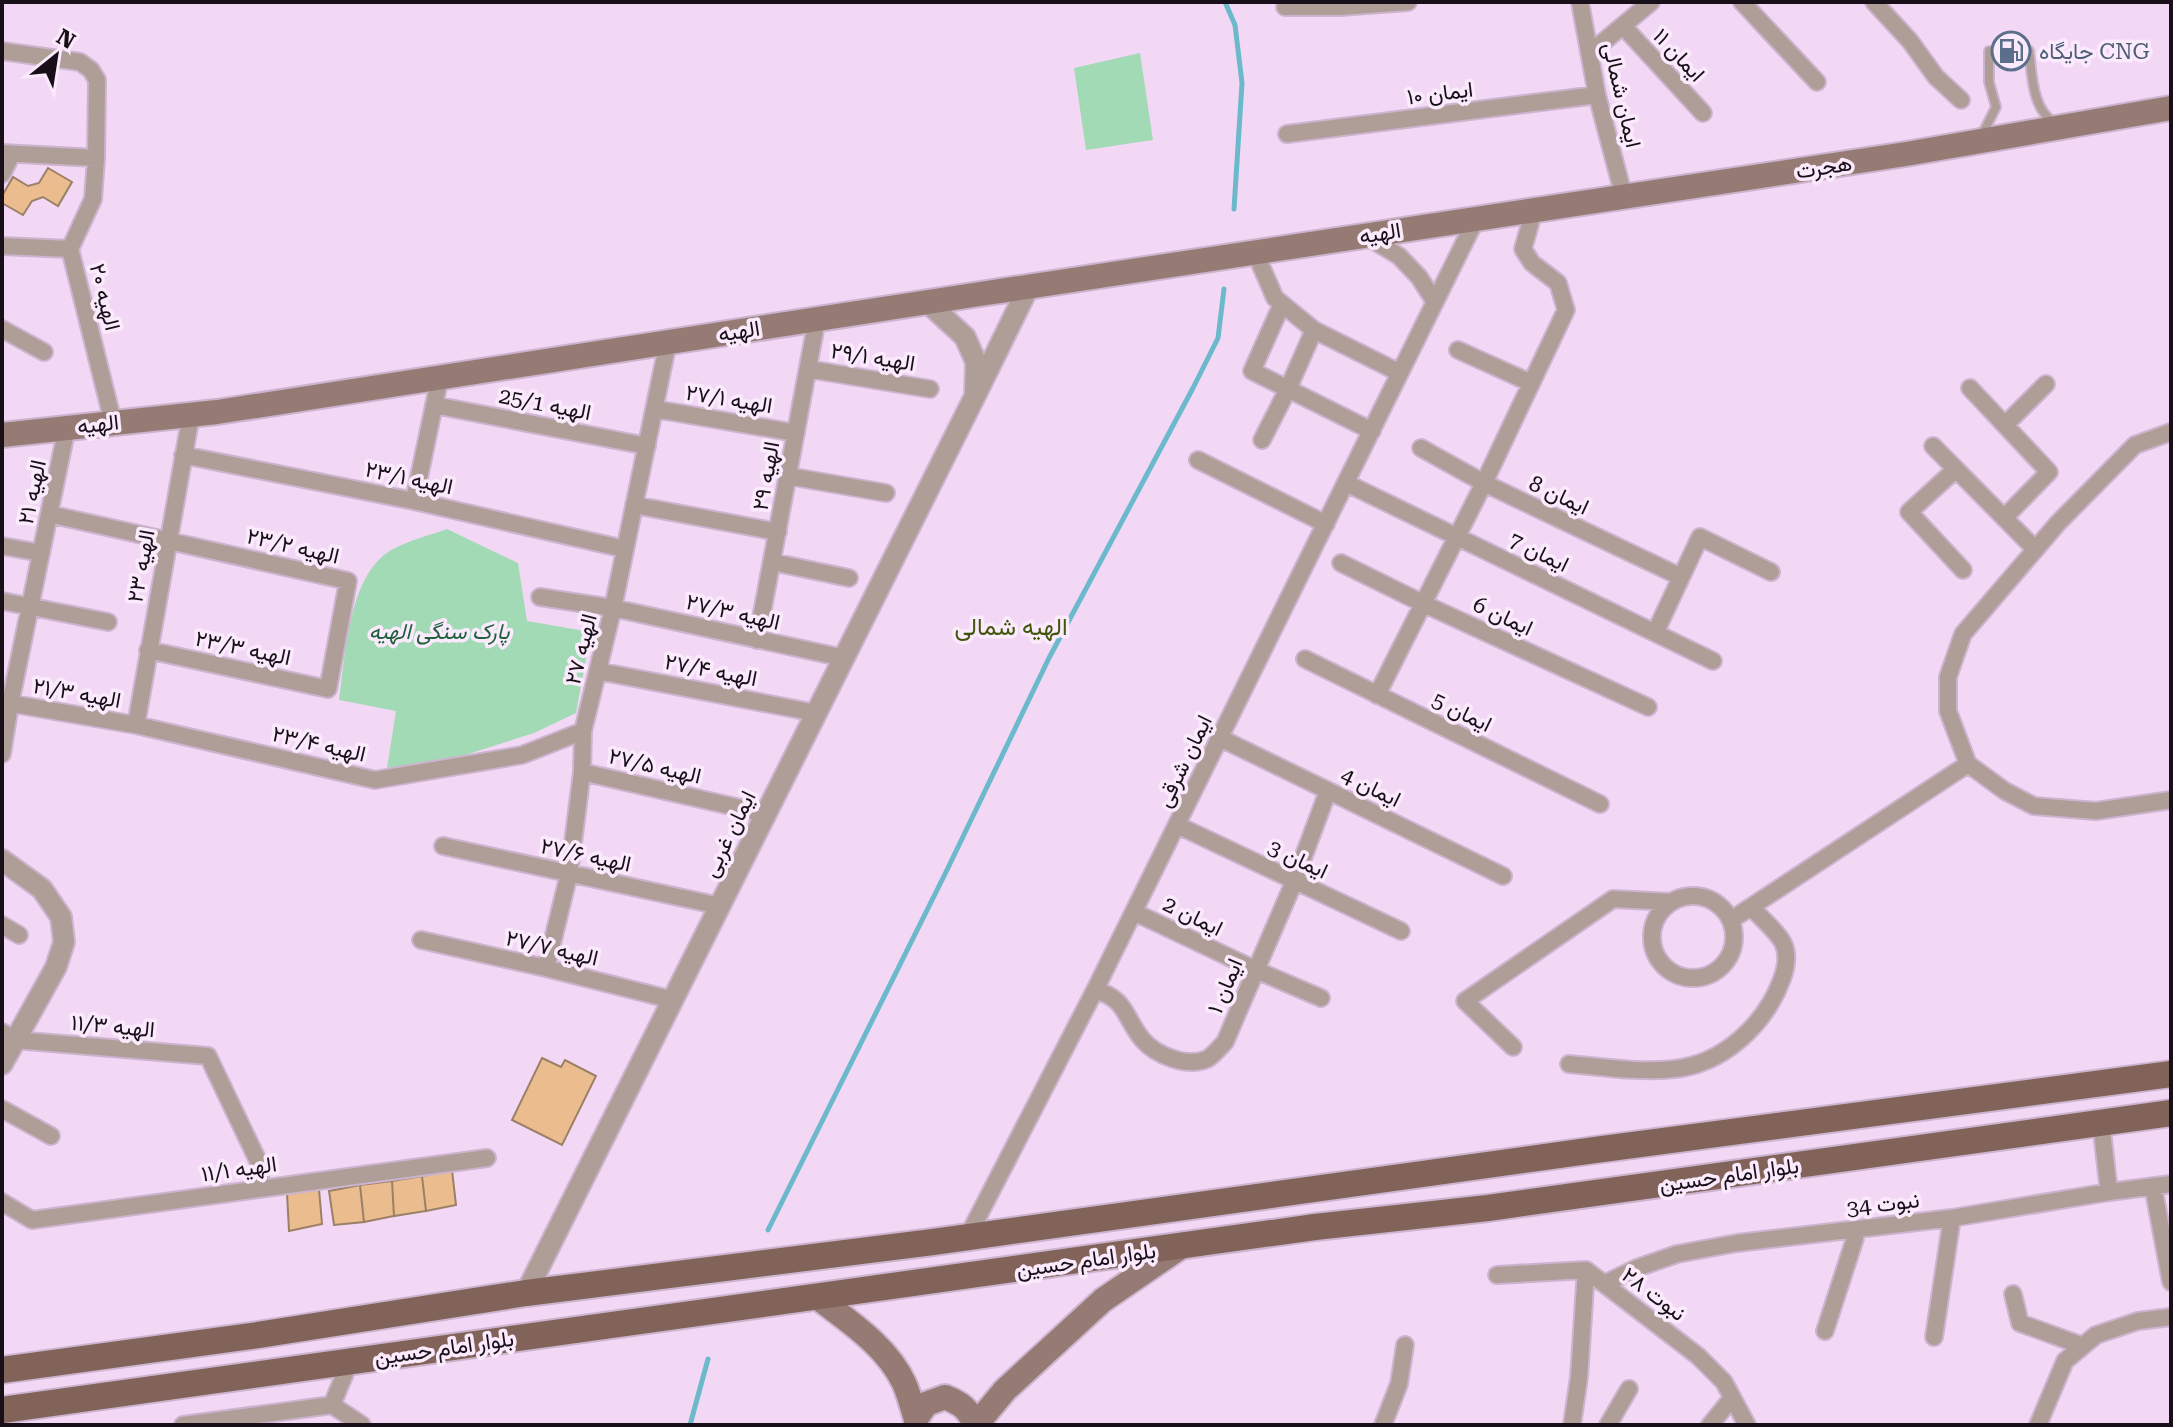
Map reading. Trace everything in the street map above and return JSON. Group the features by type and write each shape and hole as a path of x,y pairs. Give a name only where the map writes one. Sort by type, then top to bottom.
{"main road":[{"name":"هجرت","path":"1476,219 1979,142 2171,108"},
{"name":"الهیه","path":"2,435 191,415 1476,219"},
{"name":"بلوار امام حسین","path":"2,1370 258,1335 526,1293 2171,1074"},
{"name":"بلوار امام حسین","path":"2,1410 1315,1227 1501,1206 2101,1123 2164,1117"},
{"path":"975,1425 1015,1379 1103,1300 1182,1246"},
{"path":"817,1297 857,1328 892,1362 905,1384 916,1422"},
{"path":"916,1422 926,1404 945,1397 964,1406 972,1415 975,1425"}],"street":[{"path":"1285,7 1408,2"},
{"name":"ایمان شمالی","path":"1580,2 1597,95 1624,197"},
{"path":"1590,53 1651,2"},
{"path":"1742,2 1817,82"},
{"path":"1874,2 1910,41 1936,77 1961,100"},
{"name":"ایمان ۱۱","path":"1623,26 1703,113"},
{"path":"2,51 80,62 91,70 97,80 93,199 70,249"},
{"name":"ایمان ۱۰","path":"1287,134 1597,95"},
{"path":"2,174 7,153 96,158"},
{"path":"1377,695 1484,483 1566,310 1558,283 1532,263 1523,249 1534,210"},
{"name":"ایمان شرقی","path":"968,1236 1134,912 1476,219"},
{"path":"1366,236 1399,256 1419,277 1435,302"},
{"name":"الهیه ۲۰","path":"2,246 70,249 113,422"},
{"path":"1255,252 1275,298 1282,304 1314,330 1400,373"},
{"name":"ایمان غربی","path":"526,1293 1029,286"},
{"path":"927,302 965,337 976,362 975,396"},
{"path":"1282,304 1252,371 1372,431"},
{"name":"الهیه ۲۹","path":"757,640 817,319"},
{"path":"2,329 44,352"},
{"path":"1262,440 1314,330"},
{"name":"الهیه ۲۷","path":"546,968 569,874 582,772 583,731 613,608 668,342"},
{"path":"1458,350 1531,383"},
{"name":"الهیه ۲۹/۱","path":"808,369 930,389"},
{"path":"414,501 440,377"},
{"path":"2005,425 2046,384"},
{"path":"1970,388 2049,472 2004,518"},
{"name":"الهیه 25/1","path":"434,405 647,446"},
{"name":"الهیه ۲۷/۱","path":"655,409 796,433"},
{"name":"الهیه ۲۳","path":"136,725 191,415"},
{"name":"الهیه ۲۱","path":"2,754 6,703 31,607 67,427"},
{"path":"2171,432 2135,445 2058,523 1963,634 1948,677 1948,711 1968,764 2005,791 2034,806 2096,811 2171,800"},
{"path":"1933,446 2035,549"},
{"name":"ایمان 8","path":"1421,448 1484,483 1681,577"},
{"name":"الهیه ۲۳/۱","path":"183,455 414,501 625,549"},
{"path":"1198,460 1326,524"},
{"path":"1956,469 1909,512 1963,570"},
{"path":"788,476 886,493"},
{"name":"ایمان 7","path":"1346,483 1713,661"},
{"path":"634,505 778,532"},
{"path":"49,514 168,540"},
{"path":"1655,633 1700,537 1771,572"},
{"name":"الهیه ۲۳/۲","path":"168,540 348,581 328,689"},
{"path":"2,546 41,553"},
{"path":"772,562 849,578"},
{"name":"ایمان 6","path":"1341,563 1648,707"},
{"name":"الهیه ۲۷/۳","path":"540,597 613,608 844,658"},
{"path":"2,601 108,622"},
{"name":"الهیه ۲۳/۳","path":"148,650 328,689"},
{"name":"ایمان 5","path":"1305,659 1600,804"},
{"name":"الهیه ۲۷/۴","path":"598,671 816,713"},
{"name":"الهیه ۲۱/۳","path":"6,703 136,725"},
{"name":"الهیه ۲۳/۴","path":"136,725 375,780 522,755 583,731"},
{"name":"ایمان 4","path":"1220,738 1503,876"},
{"path":"1731,920 1968,764"},
{"name":"الهیه ۲۷/۵","path":"582,772 766,814"},
{"name":"ایمان ۱","path":"1095,990 1112,995 1144,1042 1169,1058 1191,1062 1208,1059 1225,1042 1294,882 1328,791"},
{"name":"ایمان 3","path":"1177,825 1401,931"},
{"name":"الهیه ۲۷/۶","path":"443,846 720,906"},
{"path":"2,860 42,889 61,917 64,942 56,967 9,1036 2,1064"},
{"path":"1699,896 1723,909 1731,920 1734,946 1720,969 1708,976 1682,977 1660,962 1652,936 1662,910 1672,902 1699,896"},
{"path":"1513,1047 1465,1001 1613,899 1672,902"},
{"path":"1569,1064 1674,1069 1712,1058 1745,1036 1757,1024 1778,990 1787,960 1783,943 1751,907"},
{"name":"ایمان 2","path":"1134,912 1321,998"},
{"path":"2,925 19,935"},
{"name":"الهیه ۲۷/۷","path":"421,940 673,1000"},
{"name":"الهیه ۱۱/۳","path":"9,1036 208,1056 260,1165 260,1188"},
{"path":"2,1109 51,1136"},
{"path":"2101,1123 2109,1192"},
{"name":"الهیه ۱۱/۱","path":"2,1202 32,1220 487,1158"},
{"name":"نبوت 34","path":"1604,1284 1677,1254 1737,1243 1952,1218 2171,1184"},
{"path":"2153,1186 2171,1282"},
{"path":"1934,1337 1952,1218"},
{"path":"1825,1331 1858,1229"},
{"path":"1497,1275 1586,1270 1579,1377 1572,1425"},
{"name":"نبوت ۲۸","path":"1586,1270 1698,1356 1724,1382 1747,1425"},
{"path":"2013,1294 2020,1323 2083,1346"},
{"path":"2038,1425 2065,1361 2096,1335 2138,1321 2171,1317"},
{"path":"1383,1425 1399,1384 1405,1345"},
{"path":"332,1405 350,1361"},
{"path":"1608,1425 1629,1389"},
{"path":"1710,1425 1732,1398"},
{"path":"183,1425 332,1405 362,1425"}],"lane":[{"path":"1979,142 1996,107 1989,82 1989,51 2029,51 2034,89 2046,118 2062,127"}],"green space":[{"path":"1140,53 1153,140 1086,150 1074,68"},
{"name":"پارک سنگی الهیه","path":"447,529 518,563 527,621 591,632 576,713 534,733 446,761 387,768 396,711 339,700 352,615 367,575 379,559 401,545"}],"building":[{"path":"48,168 72,182 58,206 43,197 32,201 23,215 2,203 2,196 13,177 28,186 39,183"},
{"path":"542,1058 561,1067 565,1060 596,1076 562,1145 512,1120"},
{"path":"452,1170 456,1205 426,1211 422,1176"},
{"path":"422,1176 426,1211 394,1216 392,1181"},
{"path":"392,1181 394,1216 364,1222 360,1185"},
{"path":"360,1185 364,1222 334,1225 329,1191"},
{"path":"319,1189 322,1224 289,1231 287,1193"}],"waterway":[{"path":"1225,2 1235,25 1242,83 1234,209"},
{"path":"768,1230 1049,658 1218,338 1224,289"},
{"path":"690,1425 708,1359"}],"place":[{"name":"جایگاه CNG","path":"2011,51"}],"district":[{"name":"الهیه شمالی","path":"1011,627"}]}
